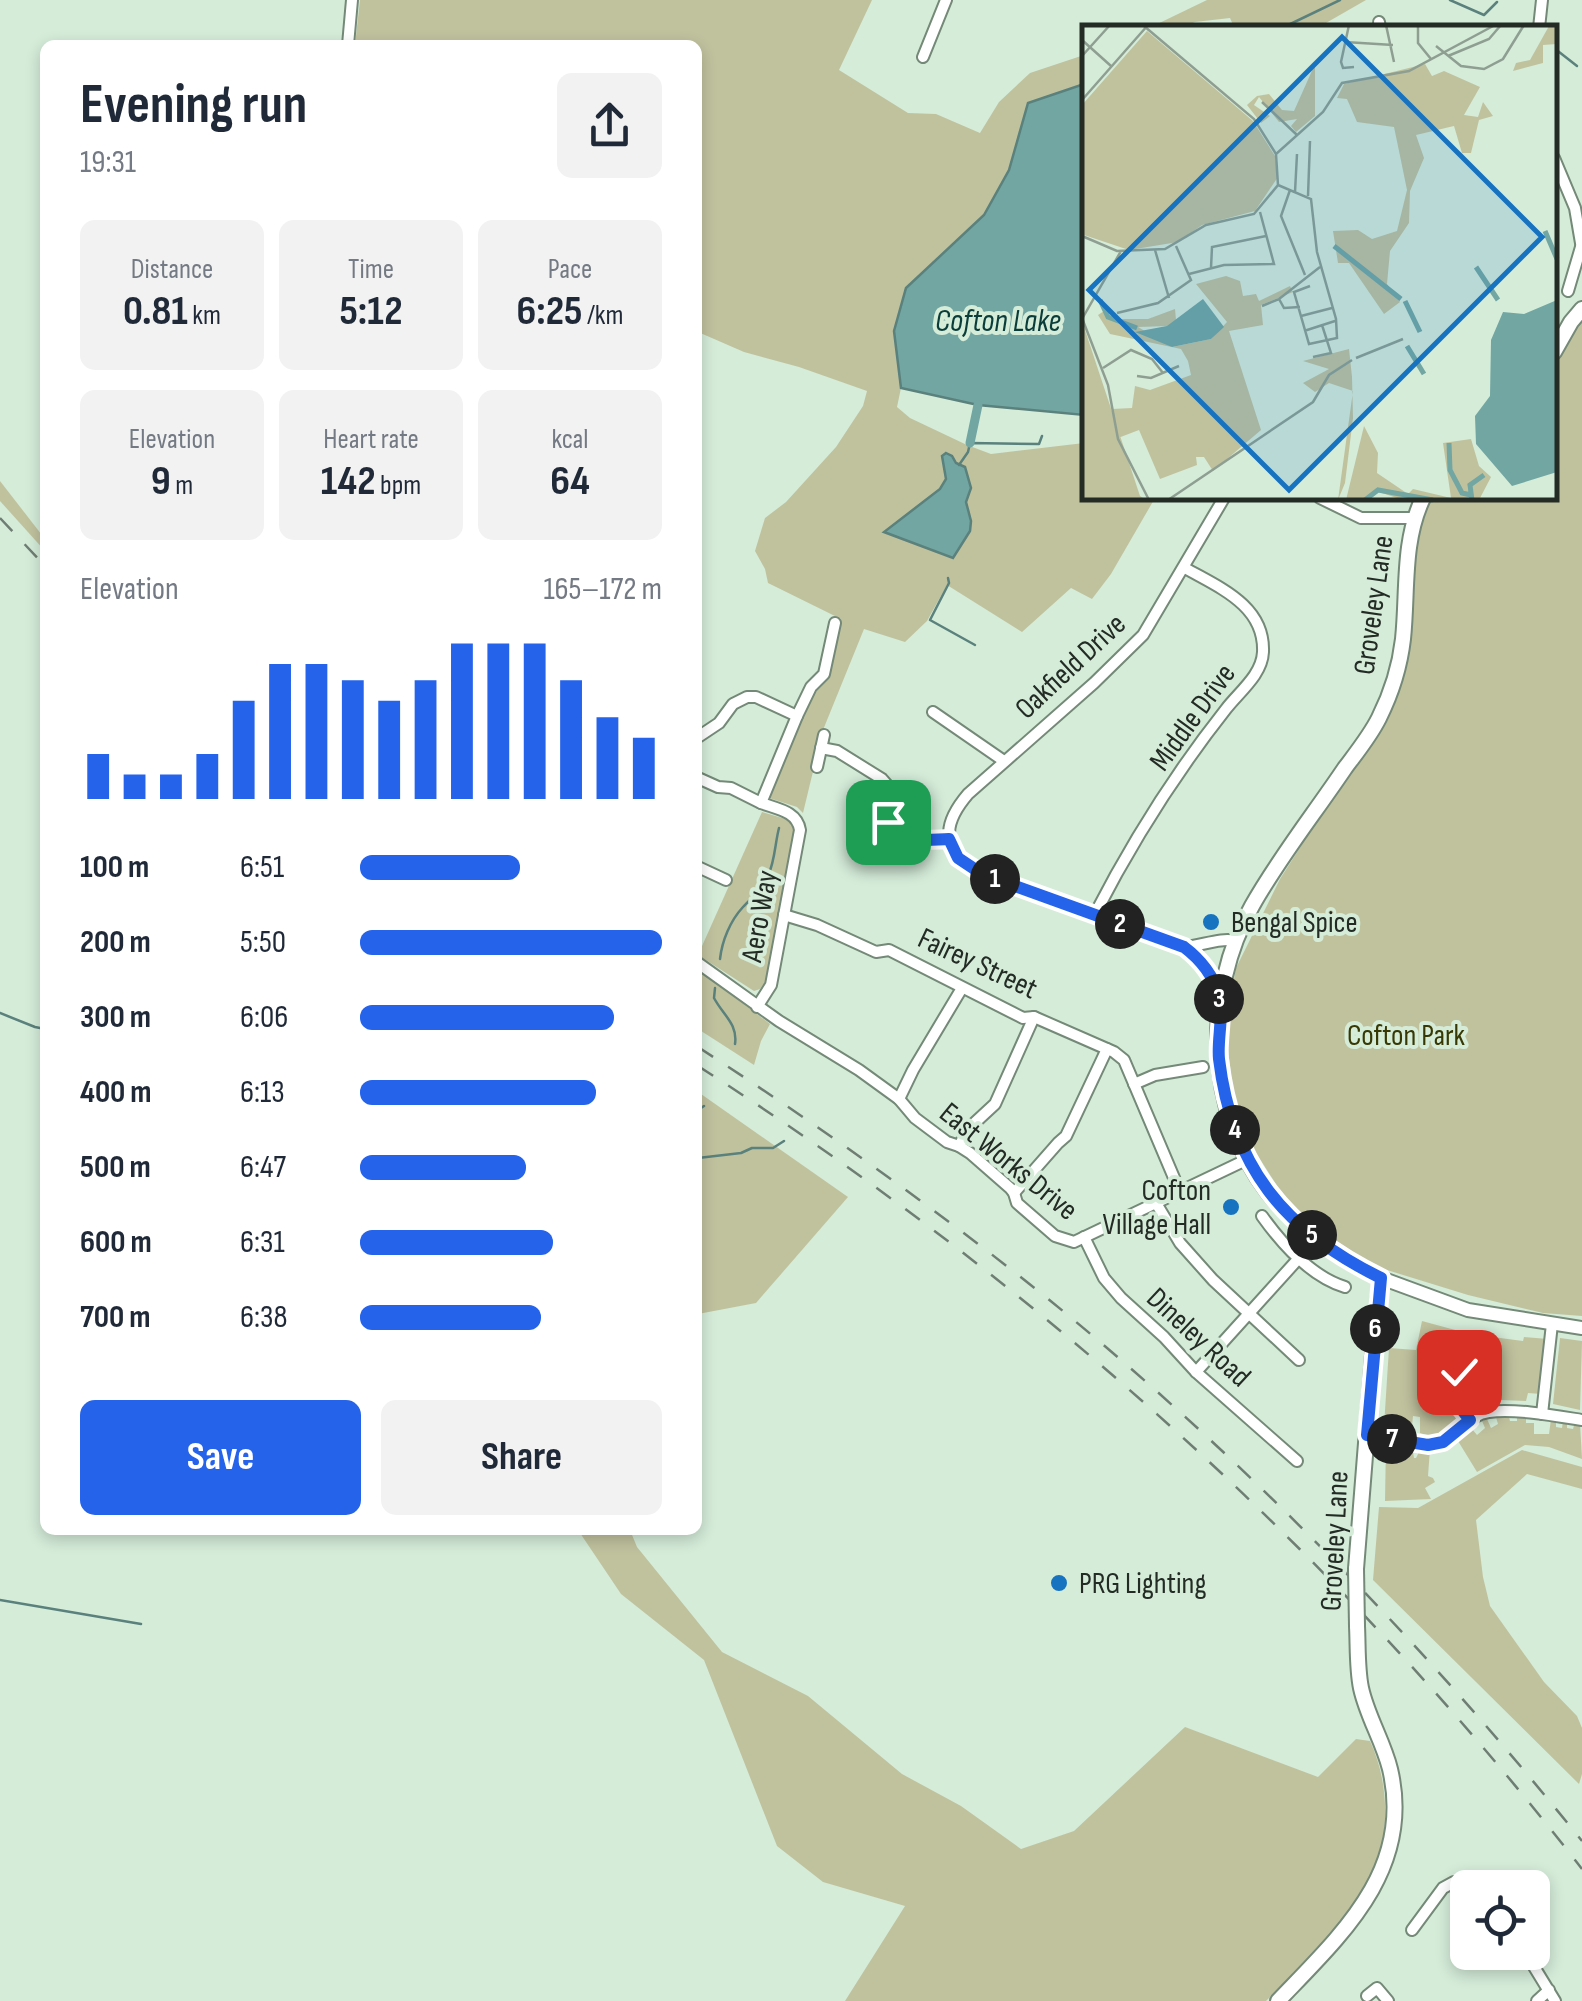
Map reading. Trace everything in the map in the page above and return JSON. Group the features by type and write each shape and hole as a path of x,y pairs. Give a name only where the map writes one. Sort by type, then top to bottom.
{"main road":[{"path":"1557,347 1582,309"},
{"name":"Groveley Lane","path":"1278,2001 1330,1948 1367,1900 1380,1878 1395,1818 1389,1765 1361,1688 1356,1569 1381,1278 1334,1252 1301,1226 1270,1195 1248,1159 1228,1107 1219,1059 1220,997 1235,941 1250,908 1378,720 1402,643 1409,540 1421,500"}],"street":[{"path":"348,40 352,0"},
{"path":"923,57 946,0"},
{"path":"1539,25 1542,0"},
{"path":"1557,165 1576,208 1582,248 1568,291"},
{"name":"Oakfield Drive","path":"949,839 956,808 1143,634 1223,500"},
{"path":"1324,500 1361,518 1413,518"},
{"name":"Middle Drive","path":"1095,914 1150,818 1225,710 1256,674 1263,655 1257,624 1248,608 1184,568"},
{"path":"702,780 761,803 810,687 824,674 835,622"},
{"path":"702,734 719,723 733,704 746,697 756,697 796,716"},
{"path":"933,712 1004,761"},
{"path":"817,767 824,735"},
{"path":"821,748 837,751 882,779 889,787 888,822 898,834 911,840 949,839 958,858 982,874 1184,947 1198,957 1220,997"},
{"name":"Aero Way","path":"757,1006 772,986 800,830 793,815 761,803"},
{"path":"702,870 726,880"},
{"name":"Fairey Street","path":"784,915 817,925 876,952 889,950 1023,1018 1034,1017 1124,1060 1180,1192"},
{"path":"1184,947 1235,941"},
{"path":"1204,966 1206,945"},
{"name":"East Works Drive","path":"702,966 899,1099 916,1118 947,1142 959,1146 1014,1193 1017,1202 1055,1236 1074,1242 1248,1159"},
{"path":"899,1099 962,988"},
{"path":"959,1146 968,1129 995,1104 1034,1017"},
{"path":"1014,1193 1066,1136 1106,1049"},
{"path":"1134,1084 1155,1075 1203,1067"},
{"path":"1156,1202 1174,1236 1213,1280 1299,1360"},
{"path":"1262,1216 1299,1258 1330,1282 1345,1286"},
{"name":"Dineley Road","path":"1084,1237 1112,1288 1196,1372 1297,1460"},
{"path":"1196,1372 1299,1258"},
{"path":"1381,1278 1468,1310 1582,1328"},
{"path":"1542,1414 1552,1324"},
{"path":"1459,1372 1454,1400 1470,1420"},
{"path":"1367,1435 1428,1445 1443,1442 1470,1420 1488,1412 1582,1420"},
{"path":"1412,1930 1450,1884"},
{"path":"1536,1970 1556,2001"},
{"path":"1367,1996 1377,1988 1388,2001"},
{"path":"1537,2001 1548,1990"}],"green space":[{"path":"360,0 872,0 839,70 908,113 936,114 980,133 999,102 1030,73 1082,56 1082,85 1028,103 1009,170 984,215 906,288 894,331 901,388 897,407 910,418 991,454 1082,443 1082,500 1154,500 1111,574 1092,599 1071,588 1022,632 947,585 927,621 905,642 864,629 823,730 803,813 797,807 766,797 811,697 829,678 841,619 768,583 755,551 765,518 786,502 836,447 863,406 867,391 744,352 702,334 702,40 356,40"},
{"path":"1207,0 1366,0 1322,25 1233,25 1230,18 1188,25 1155,25"},
{"name":"Cofton Park","path":"1582,315 1582,1316 1543,1313 1468,1295 1374,1266 1307,1221 1281,1192 1251,1145 1235,1106 1227,1042 1227,1017 1236,968 1280,879 1390,706 1415,542 1430,500 1557,500 1557,359"},
{"path":"0,481 40,533 40,545 0,501"},
{"path":"762,812 789,820 794,830 766,981 754,991 702,958 702,946"},
{"path":"702,974 770,1024 754,1065 702,1032"},
{"path":"702,1095 848,1197 756,1303 702,1313"},
{"path":"1422,1321 1470,1334 1523,1341 1524,1337 1548,1339 1541,1394 1528,1393 1526,1401 1476,1399 1477,1385 1462,1383 1464,1366 1458,1365 1456,1381 1446,1381 1444,1388 1432,1387 1430,1404 1451,1404 1464,1418 1459,1423 1433,1435 1420,1433 1420,1417 1413,1416 1412,1426 1384,1426 1389,1348 1416,1350"},
{"path":"1560,1338 1582,1341 1580,1410 1553,1404"},
{"path":"1508,1413 1510,1421 1517,1421 1517,1415 1526,1416 1526,1423 1534,1423 1534,1434 1549,1434 1551,1419 1556,1420 1556,1427 1562,1428 1563,1421 1573,1429 1575,1422 1580,1423 1582,1459 1549,1447 1525,1445 1477,1472 1458,1441 1472,1429 1477,1435 1485,1428 1482,1421 1487,1419 1491,1428 1498,1424 1495,1414"},
{"path":"1386,1441 1412,1445 1414,1458 1421,1448 1430,1449 1428,1476 1435,1482 1425,1488 1431,1499 1385,1501"},
{"path":"1522,1450 1582,1467 1582,1489 1527,1474 1476,1520 1483,1577 1490,1606 1544,1682 1577,1716 1582,1728 1579,1784 1373,1580 1379,1507 1418,1508"},
{"path":"581,1535 632,1535 637,1547 722,1652 808,1696 902,1774 961,1806 1021,1849 1074,1831 1185,1727 1318,1777 1356,1739 1370,1741 1385,1796 1384,1836 1374,1873 1344,1921 1266,2001 845,2001 905,1906 823,1882 777,1846 704,1660 621,1594"}],"water":[{"name":"Cofton Lake","path":"1082,85 1082,415 978,405 901,388 894,331 906,288 984,215 1009,170 1028,103"},
{"path":"946,453 965,467 971,488 966,502 970,531 953,558 884,532 940,489 946,479 942,456"}],"waterway":[{"path":"1288,25 1340,0"},
{"path":"1450,0 1484,15 1497,2"},
{"path":"1557,50 1577,66"},
{"path":"970,443 978,405"},
{"path":"959,465 970,443 1039,444 1042,436"},
{"path":"948,578 930,620 975,645"},
{"path":"720,959 734,918 768,876 779,828"},
{"path":"715,988 714,998 732,1025 735,1044"},
{"path":"0,1013 40,1028"},
{"path":"702,1158 773,1148 784,1141"},
{"path":"0,1600 141,1624"}],"railway":[{"path":"0,518 40,561"},
{"path":"702,1050 832,1137 962,1232 1120,1359 1329,1555 1459,1695 1582,1841"},
{"path":"702,1069 822,1149 943,1238 1061,1331 1174,1430 1388,1640 1582,1869"}],"place":[{"name":"Bengal Spice","path":"1211,922"},
{"name":"Cofton Village Hall","path":"1231,1207"},
{"name":"PRG Lighting","path":"1059,1583"}],"route":[{"path":"888,822 898,834 911,840 949,839 958,858 982,874 1184,947 1198,957 1220,997 1219,1059 1228,1107 1252,1167 1270,1195 1301,1226 1334,1252 1381,1278 1367,1435 1428,1445 1443,1442 1470,1420 1454,1400 1459,1372"}]}
